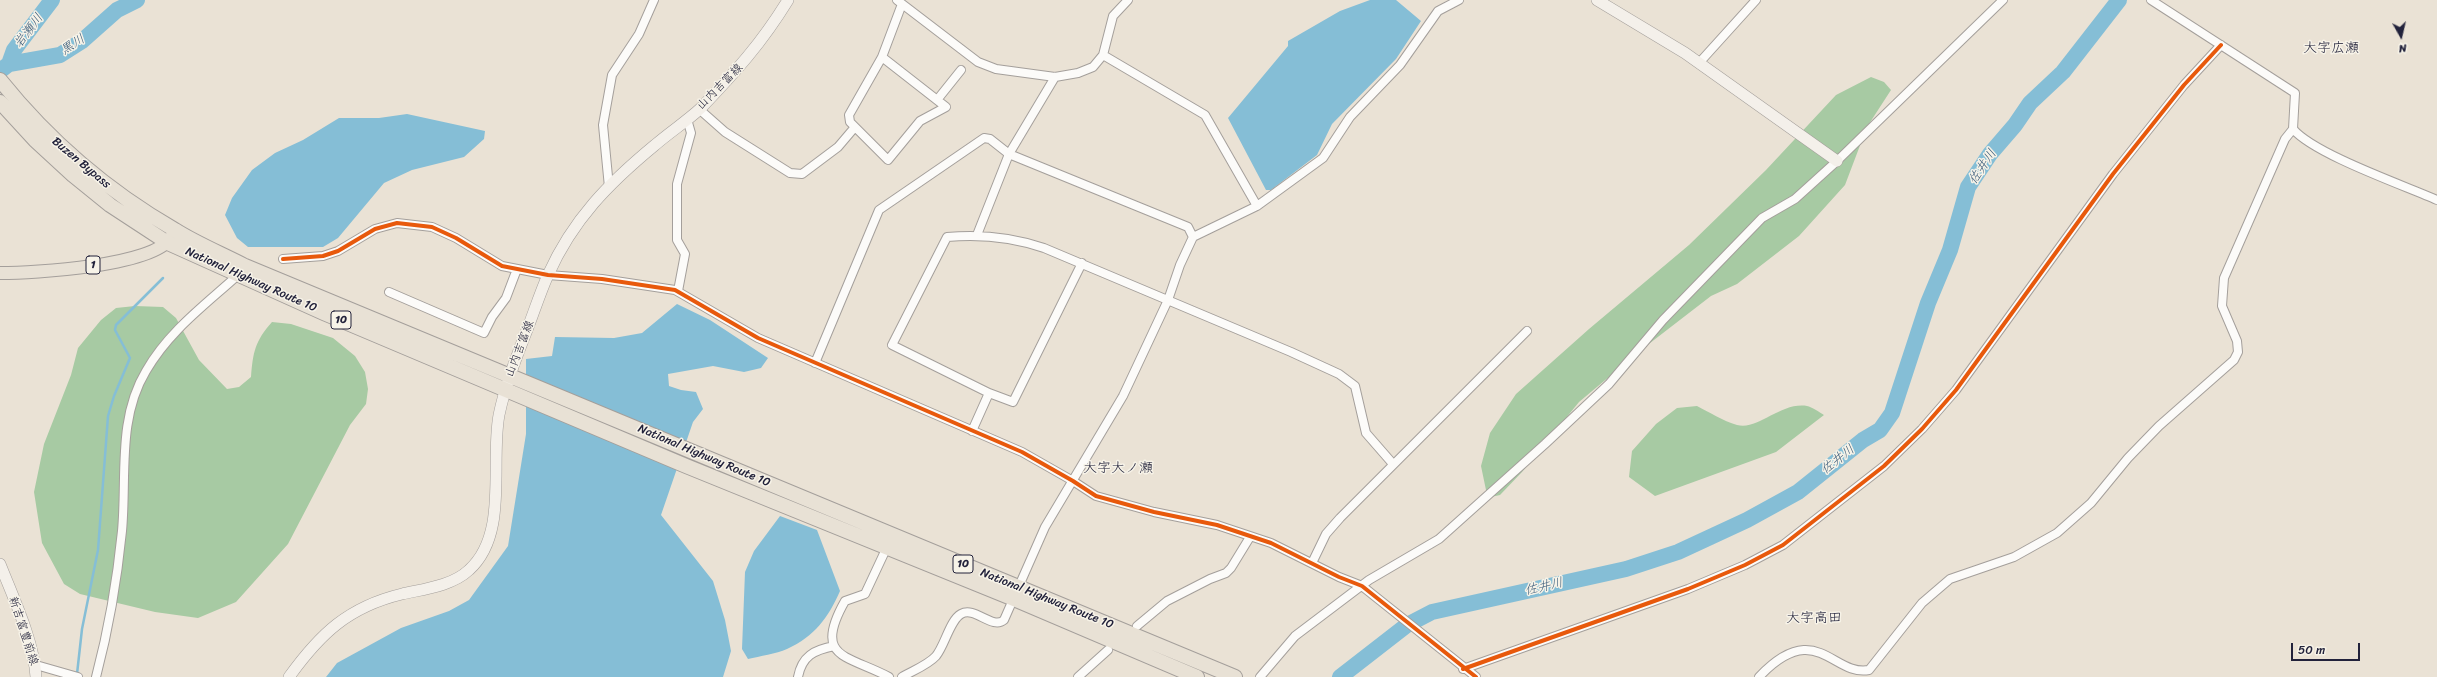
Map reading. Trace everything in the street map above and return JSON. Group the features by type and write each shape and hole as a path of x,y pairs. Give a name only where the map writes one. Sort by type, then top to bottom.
{"highway":[{"name":"Buzen Bypass","path":"0,80 4,100 35,140 74,176 110,205 168,244"},
{"name":"Buzen Bypass","path":"4,100 44,130 84,168 118,194 175,230"},
{"name":"National Highway Route 10","path":"175,230 245,266 512,384 686,466 887,547 1017,592 1235,677"},
{"name":"National Highway Route 10","path":"168,244 238,275 512,384 692,451 1017,592 1197,677"}],"main road":[{"name":"山内吉富線","path":"289,677 315,642 351,614 369,604 400,594 451,581 469,570 487,543 494,519 497,434 548,275 567,238 586,210 609,186 699,109 737,72 766,37 788,0"},
{"path":"1597,0 1699,63 1837,161"},
{"path":"168,244 175,230"},
{"name":"1","path":"0,273 65,270 117,262 140,256 168,244"},
{"name":"新吉富豊前線","path":"0,564 36,665 36,677"}],"street":[{"path":"609,186 603,125 612,75 639,34 654,0"},
{"path":"882,57 946,107 920,121 888,160 850,122 849,115 882,57 900,2 978,62 996,69 1055,77 1078,73 1093,67 1103,55 1113,16 1128,0"},
{"path":"902,677 935,658 944,645 954,620 961,614 969,612 995,622 1002,622 1017,592 1045,527 1074,481 1123,396 1168,300 1180,265 1193,237 1257,206 1323,158 1350,117 1400,65 1438,11 1459,0"},
{"path":"1699,63 1756,0"},
{"path":"1260,677 1288,643 1362,586 1429,547 1594,400 1657,326 1762,218 1795,199 1837,161 2003,0"},
{"path":"1759,677 1776,661 1798,651 1819,655 1854,672 1869,670 1922,604 1950,580 2014,556 2057,533 2091,503 2128,458 2159,426 2234,360 2238,352 2238,341 2222,306 2224,278 2285,139 2293,128 2295,93 2151,0"},
{"path":"1464,669 1482,660 1695,586 1745,565 1783,545 1884,466 1922,429 1956,390 2113,174 2184,85 2219,44"},
{"path":"1103,55 1205,115 1257,206"},
{"path":"937,100 961,70"},
{"path":"977,235 1009,154 1055,77"},
{"path":"699,109 724,132 790,173 802,174 838,147 855,127"},
{"path":"678,291 685,254 677,240 677,184 691,134 687,119"},
{"path":"2293,128 2300,136 2318,148 2437,200"},
{"path":"815,363 879,210 984,138 990,139 1009,154 1188,227 1193,237"},
{"path":"283,259 323,256 338,251 375,229 397,223 432,227 456,238 502,266 548,275 602,279 678,291 758,338 1022,452 1074,481 1096,496 1154,512 1217,525 1250,537 1271,542 1362,586 1464,669 1476,677"},
{"path":"1082,263 1013,402 989,393 892,346 946,237 977,235 1037,246 1082,263 1291,352 1349,380 1355,386 1366,433 1393,464"},
{"path":"389,292 484,333 492,316 506,298 517,269"},
{"path":"96,677 115,597 124,502 126,436 133,397 145,372 160,348 175,331 238,275"},
{"path":"1312,563 1326,534 1393,464 1527,331"},
{"path":"972,431 989,393"},
{"path":"1137,626 1167,600 1226,573 1231,568 1250,537"},
{"path":"887,547 865,594 845,601 833,622 834,646 842,657 889,677"},
{"path":"798,677 801,664 817,649 834,646"},
{"path":"1078,677 1108,650"},
{"path":"36,665 78,677"}],"green space":[{"path":"1871,77 1884,82 1891,90 1867,127 1845,185 1799,236 1737,284 1711,296 1641,350 1579,402 1522,472 1500,495 1491,497 1486,490 1481,466 1490,433 1516,394 1589,329 1689,245 1766,170 1836,95"},
{"path":"135,306 163,307 176,318 199,360 227,389 239,387 251,377 254,354 258,341 272,322 291,324 333,338 355,356 365,372 368,389 366,404 350,425 288,544 236,602 198,618 155,612 80,594 64,584 42,543 34,492 44,444 71,375 78,348 101,320 116,308"},
{"path":"1697,406 1727,421 1745,426 1761,421 1788,408 1797,406 1807,406 1824,415 1776,452 1655,496 1629,477 1632,451 1656,424 1677,408"}],"water":[{"path":"1370,0 1396,0 1421,21 1396,59 1332,124 1317,155 1271,190 1266,190 1228,118 1288,46 1288,41 1340,11"},
{"path":"407,114 485,131 484,139 464,157 412,170 384,183 338,238 323,247 248,247 237,238 225,215 232,198 252,170 275,153 303,140 339,118 379,118"},
{"path":"677,304 710,320 768,358 761,368 744,372 713,366 668,374 669,386 681,390 696,392 703,409 693,422 661,515 713,581 725,620 731,651 723,677 326,677 337,663 401,628 449,611 469,600 508,546 526,434 526,359 552,356 555,337 614,338 642,333"},
{"path":"780,516 817,530 840,591 831,610 820,625 797,644 783,651 748,659 742,649 745,572 754,551"}],"waterway":[{"name":"岩瀬川","path":"9,64 14,50 52,0"},
{"name":"黒川","path":"0,71 9,64 60,55 82,41 117,10 137,0"},
{"name":"佐井川","path":"1340,677 1407,625 1432,612 1626,569 1678,552 1747,520 1798,492 1863,440 1880,430 1892,413 1928,303 1950,250 1968,187 1990,154 2015,125 2030,103 2063,72 2119,0"},
{"path":"77,674 82,629 98,550 108,416 114,396 130,358 115,330 116,325 163,278"}],"cycle path":[{"path":"1463,669 1688,589 1745,565 1783,545 1884,466 1922,429 1956,390 2113,174 2184,85 2221,45"},
{"path":"283,259 323,256 338,251 375,229 397,223 432,227 456,238 502,266 548,275 602,279 675,290 758,338 1022,452 1096,496 1154,512 1217,525 1271,543 1339,577 1362,586 1476,677"}],"district":[{"name":"大字広瀬","path":"2331,48"},
{"name":"大字大ノ瀬","path":"1118,468"},
{"name":"大字高田","path":"1814,618"}]}
